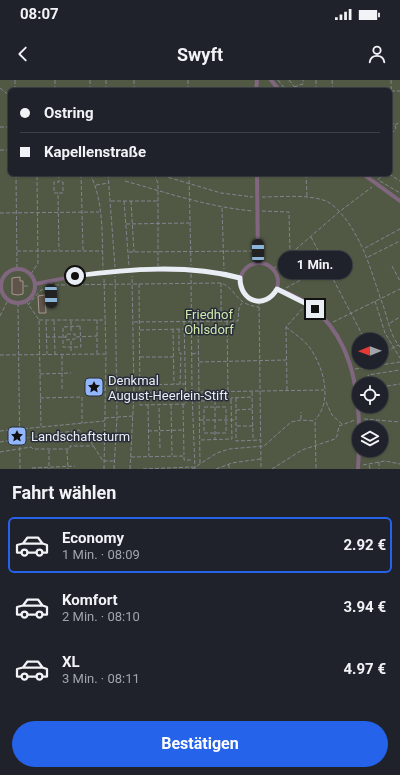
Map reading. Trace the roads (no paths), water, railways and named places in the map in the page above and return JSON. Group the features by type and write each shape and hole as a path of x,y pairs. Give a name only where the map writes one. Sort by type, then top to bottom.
{"street":[{"path":"271,80 277,88"},
{"path":"257,176 258,263"},
{"path":"365,176 400,201"},
{"path":"258,263 269,266 273,269 278,279 279,290 270,298 259,301 246,296 242,291 240,278 246,267 258,263"},
{"path":"0,300 6,299 18,303 27,303 32,295 35,285 31,274 17,268 10,271 2,278 0,286 6,299"},
{"path":"35,285 103,272 158,270 224,274 240,278"},
{"path":"279,290 307,304 329,324 349,358 355,384 359,418 358,467"}],"lane":[{"path":"51,283 51,306"}],"place":[{"name":"Denkmal August-Heerlein-Stift","path":"94,387"},
{"name":"Landschaftsturm","path":"17,436"}],"park label":[{"name":"Friedhof Ohlsdorf","path":"209,322"}]}
